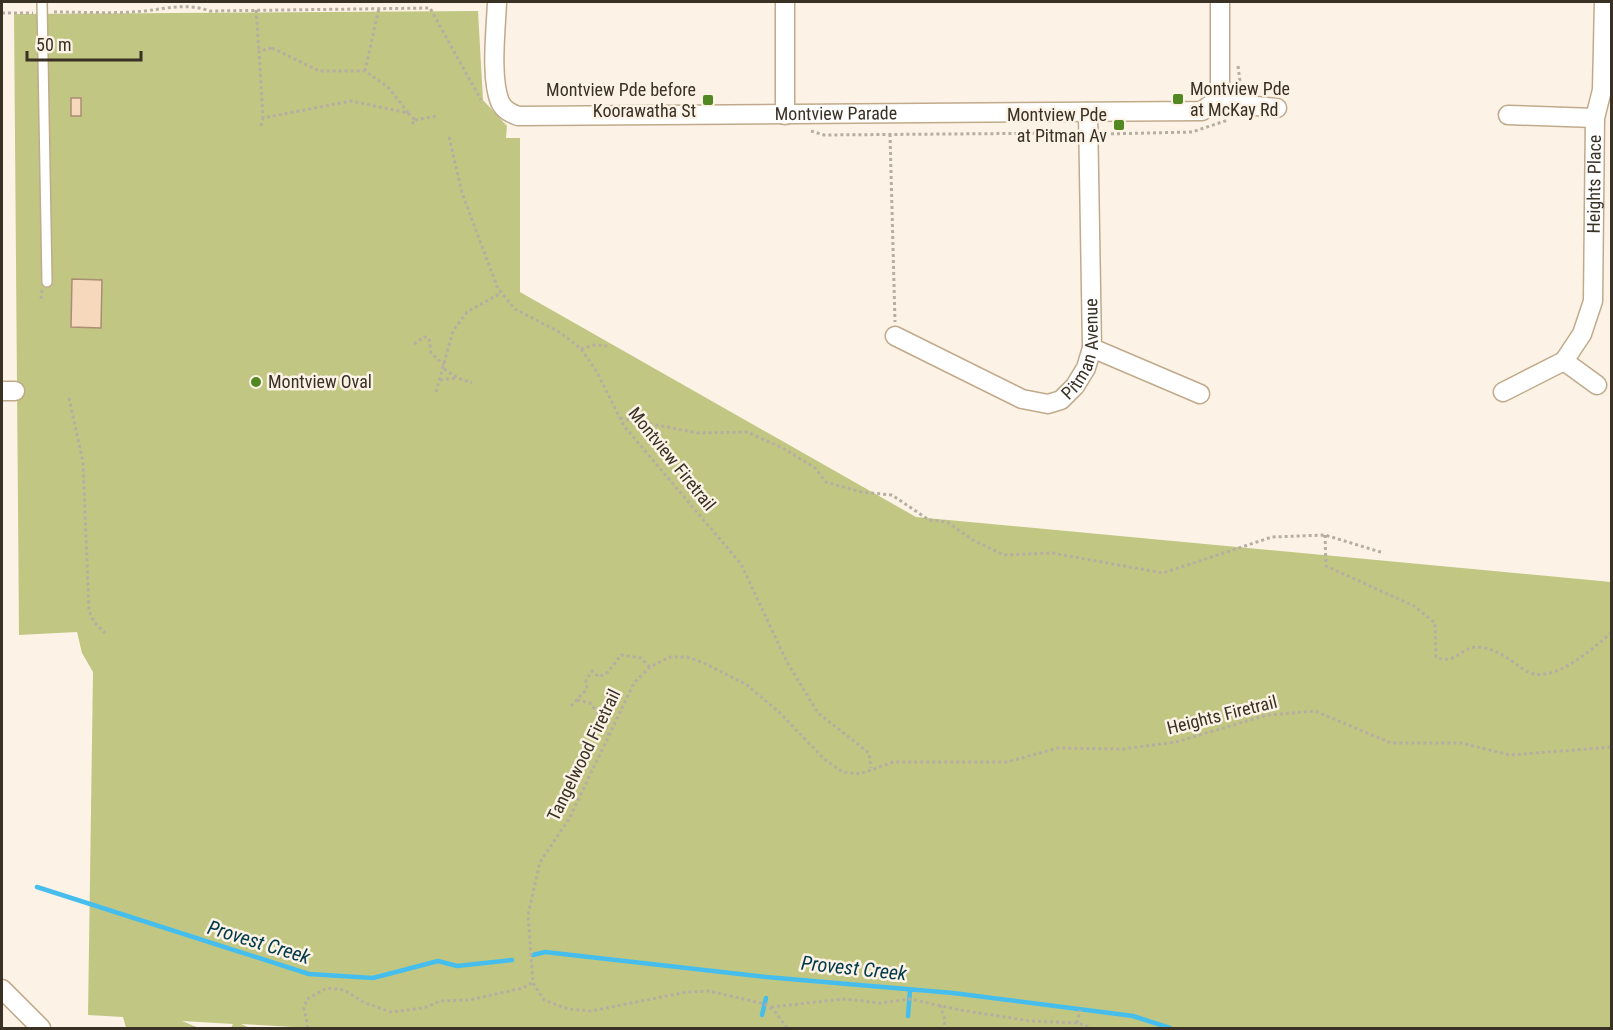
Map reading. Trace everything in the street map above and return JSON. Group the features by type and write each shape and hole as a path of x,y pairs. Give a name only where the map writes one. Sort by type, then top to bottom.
{"street":[{"name":"Montview Parade","path":"497,2 496,82 500,103 508,113 518,116 1193,112 1202,111 1214,102 1277,108"},
{"path":"785,2 785,116"},
{"path":"1214,102 1220,90 1220,2"},
{"name":"Heights Place","path":"1503,392 1564,361 1582,334 1593,301 1595,118 1602,90 1604,2"},
{"name":"Pitman Avenue","path":"895,336 1023,399 1048,404 1061,400 1075,386 1086,369 1092,348 1088,112"},
{"path":"1508,115 1595,118"},
{"path":"1092,348 1200,394"},
{"path":"1564,361 1597,385"},
{"path":"2,989 41,1029"}],"lane":[{"path":"42,2 47,282"}],"path":[{"path":"2,13 145,11 166,6 196,6 210,10 430,8 486,109"},
{"path":"365,71 379,8"},
{"path":"256,10 263,118 261,126"},
{"path":"260,51 272,48 319,71 365,71 389,88 415,120"},
{"path":"263,118 351,101 408,112"},
{"path":"412,124 415,120 437,116"},
{"path":"890,134 895,336"},
{"name":"Montview Firetrail","path":"449,137 462,193 501,293 514,309 561,333 581,349 597,372 620,418 741,564 787,662 818,713 868,753 871,768"},
{"path":"436,392 453,332 467,312 501,293"},
{"path":"414,344 424,337 429,338 431,353 444,367 458,378 472,383"},
{"path":"581,349 594,345 607,346"},
{"path":"440,380 458,378"},
{"path":"69,398 84,462 89,611 94,622 105,633"},
{"path":"620,418 698,433 747,432 783,447 815,468 826,482 861,492 892,495 929,520 947,522 973,540 1004,555 1052,553 1163,573 1272,537 1325,535 1384,553"},
{"path":"1325,535 1326,566 1414,606 1435,623 1436,657 1443,660 1453,660 1467,650 1478,647 1508,656 1524,670 1533,674 1553,672 1578,662 1611,632"},
{"path":"571,706 587,689 586,680 592,671 599,677 608,672 621,655 641,658 650,668"},
{"name":"Tangelwood Firetrail","path":"533,983 528,915 540,862 569,819 634,684 650,668 670,657 687,657 705,663 747,685 780,713 824,759 843,772 860,774 871,768"},
{"path":"577,700 590,703 604,722 609,736"},
{"name":"Heights Firetrail","path":"871,768 893,762 1007,762 1058,748 1123,749 1176,742 1267,715 1316,711 1390,743 1461,743 1510,755 1611,747"},
{"path":"308,1029 304,1008 307,999 327,988 344,990 364,1003 391,1012 424,1008 440,1001 469,1000 523,988 533,983 544,1000 568,1009 591,1011 709,991 745,998 770,1007 844,999 880,1003 910,999 1030,1021 1077,1023 1092,1029"},
{"path":"939,1005 945,1020 944,1029"},
{"path":"770,1007 786,1029"},
{"path":"1077,1023 1080,1010"}],"green space":[{"path":"478,11 483,100 507,126 506,138 520,138 520,292 916,517 1611,582 1611,1028 311,1028 241,1024 250,1028 231,1028 233,1024 182,1021 199,1028 126,1028 123,1017 88,1015 93,672 82,653 77,632 19,635 14,14"}],"building":[{"path":"71,98 81,98 81,116 71,116"},
{"path":"72,279 102,280 101,328 71,327"}],"waterway":[{"name":"Provest Creek","path":"37,887 309,974 373,978 438,961 457,966 512,960"},
{"name":"Provest Creek","path":"533,955 545,952 766,977 953,993 1133,1016 1170,1028"},
{"path":"908,1016 910,990"},
{"path":"762,1015 766,998"}],"place":[{"name":"Montview Pde at McKay Rd","path":"1178,99"},
{"name":"Montview Pde before Koorawatha St","path":"708,100"},
{"name":"Montview Pde at Pitman Av","path":"1119,125"},
{"name":"Montview Oval","path":"256,382"}]}
